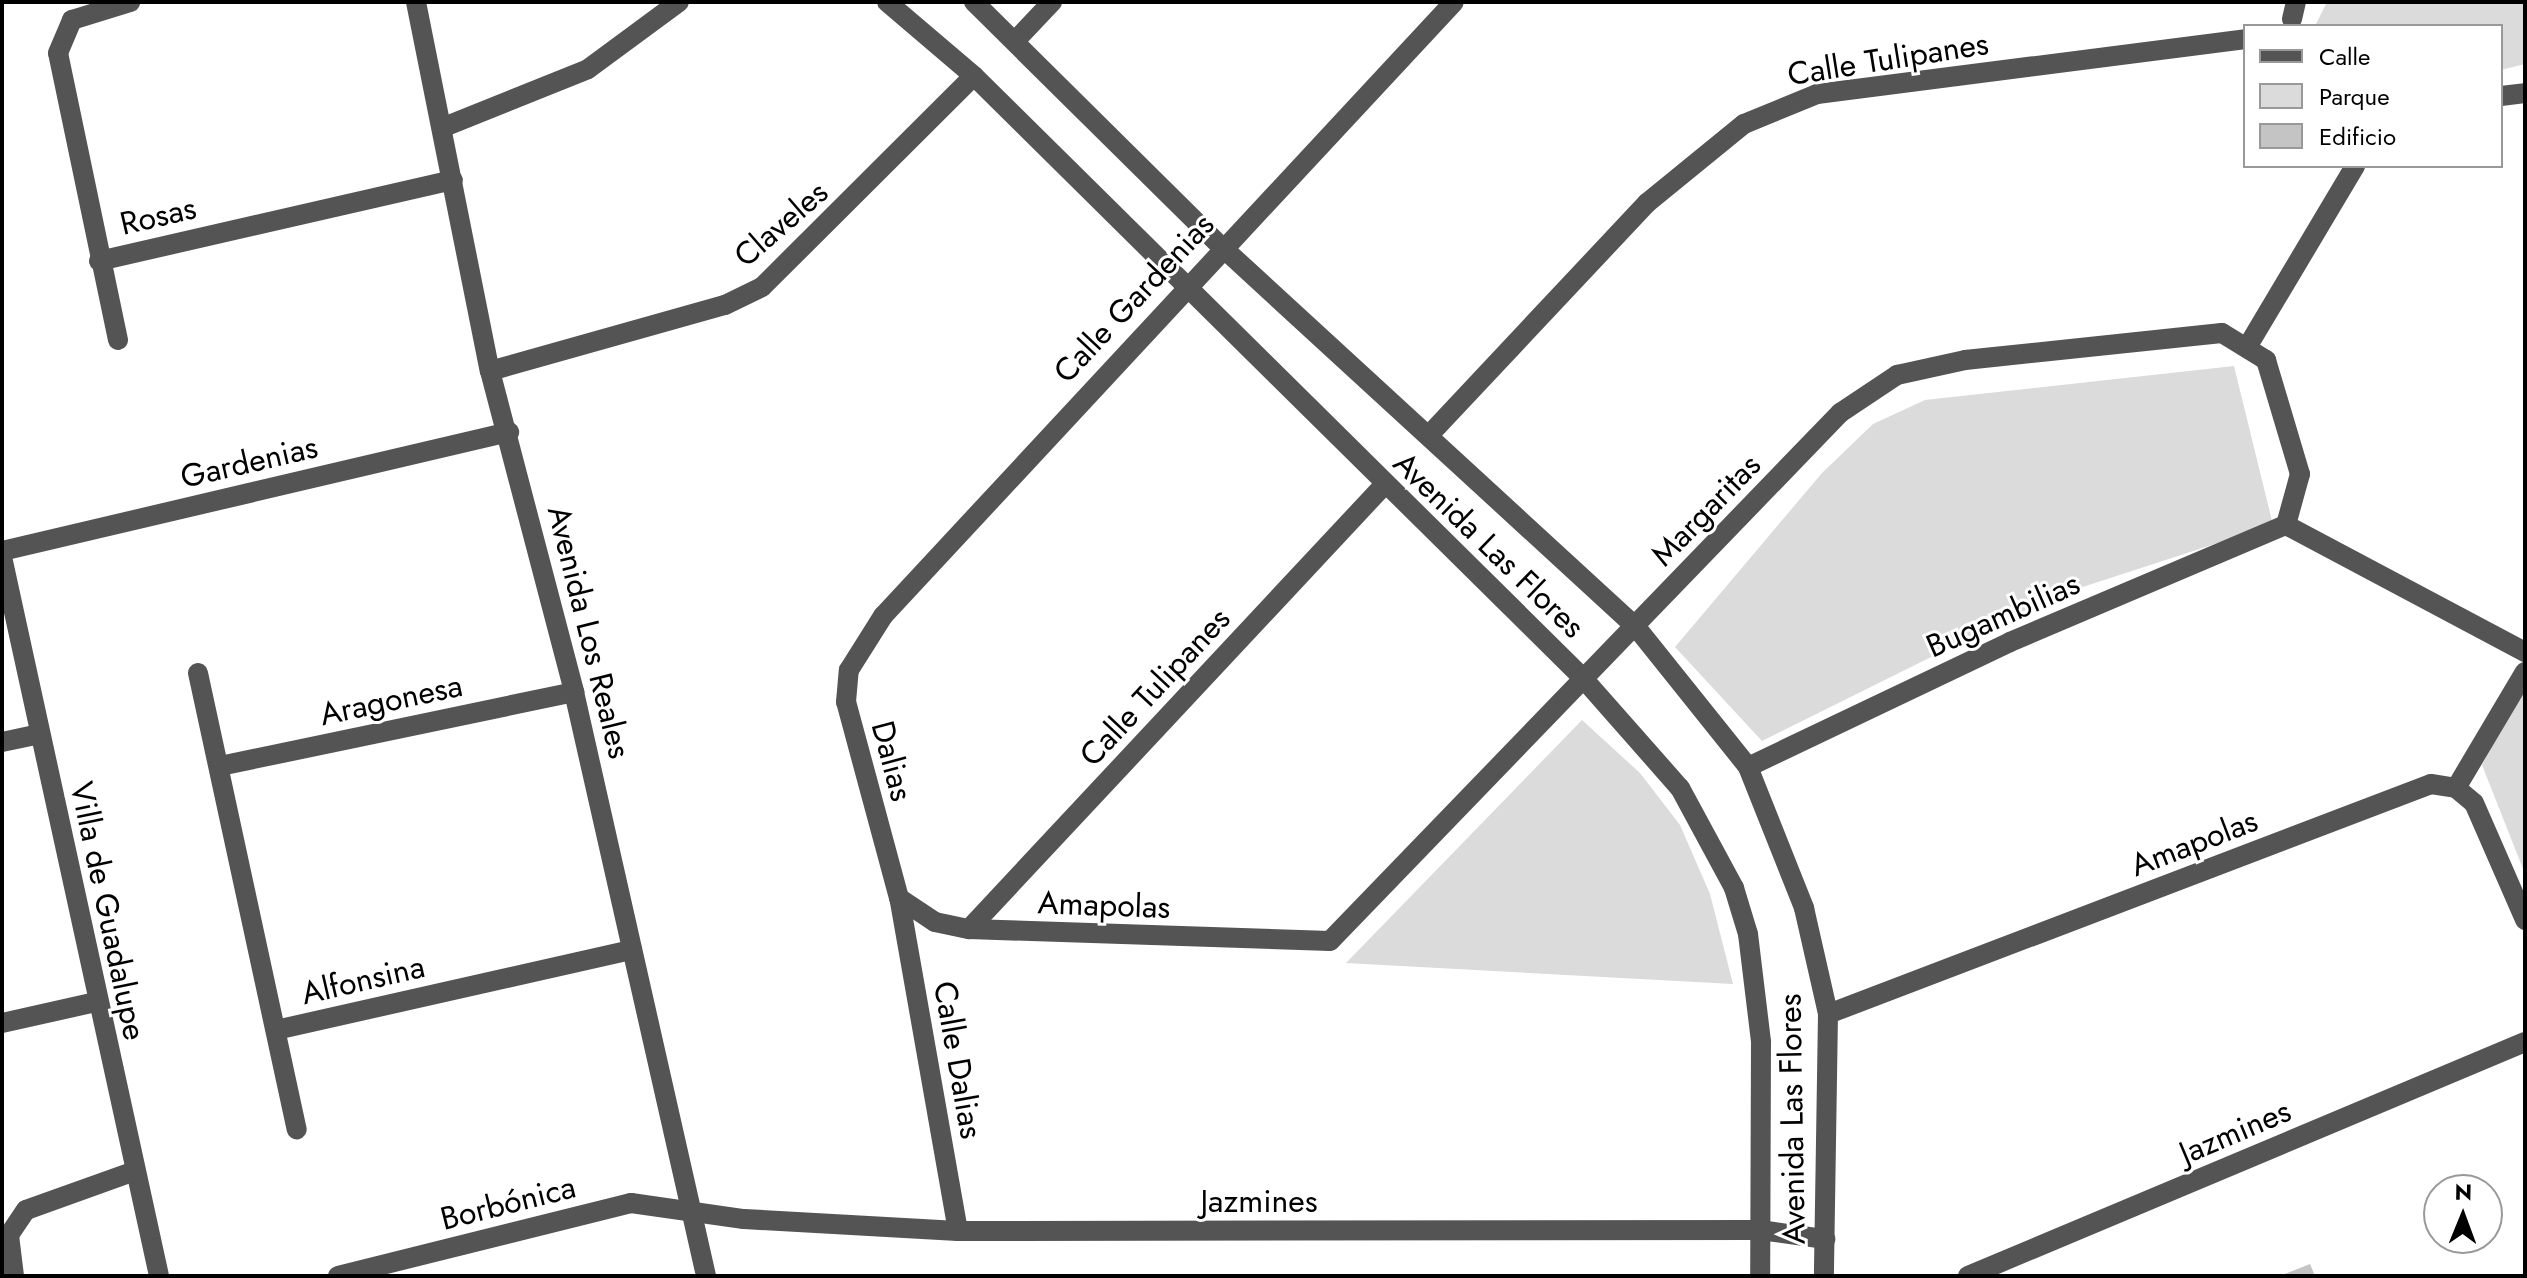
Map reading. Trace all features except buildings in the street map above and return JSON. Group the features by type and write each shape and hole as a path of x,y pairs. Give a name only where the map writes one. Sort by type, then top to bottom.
{"street":[{"name":"Rosas","path":"130,2 72,20 60,36 99,261 453,180"},
{"name":"Avenida Los Reales","path":"416,2 444,127 490,371 509,432 574,692 694,1211 706,1276"},
{"path":"444,127 588,69 679,2"},
{"name":"Avenida Las Flores","path":"887,2 974,76 1182,288 1582,677 1680,788 1734,888 1761,1042 1760,1276"},
{"name":"Avenida Las Flores","path":"974,2 1017,39 1222,247 1431,433 1636,627 1748,767 1804,908 1828,1014 1824,1276"},
{"path":"1017,39 1052,2"},
{"name":"Calle Gardenias","path":"862,639 1182,288 1454,2"},
{"name":"Calle Tulipanes","path":"1431,433 1647,203 1744,124 1817,94 2243,39"},
{"name":"Claveles","path":"490,371 725,305 762,287 974,76"},
{"path":"2503,96 2525,93"},
{"path":"2354,168 2249,344 2266,360 2300,474 2286,525 2525,652"},
{"path":"99,261 118,340"},
{"name":"Margaritas","path":"1314,944 1344,933 1582,677 1636,627 1840,413 1897,375 1965,360 2222,333 2249,344"},
{"name":"Gardenias","path":"2,554 509,432"},
{"name":"Calle Tulipanes","path":"969,929 1384,485"},
{"name":"Bugambilias","path":"1748,767 2010,642 2286,525"},
{"name":"Villa de Guadalupe","path":"2,554 96,1002 159,1276"},
{"name":"Dalias","path":"862,639 846,702 899,898"},
{"path":"2525,672 2456,788 2474,803 2525,920"},
{"name":"Alfonsina","path":"198,673 276,1030 632,950"},
{"name":"Aragonesa","path":"220,766 574,692"},
{"path":"2,742 39,734"},
{"name":"Amapolas","path":"1828,1014 2431,784 2456,788"},
{"name":"Amapolas","path":"899,898 935,922 969,929 1314,944"},
{"name":"Calle Dalias","path":"899,898 958,1231"},
{"path":"2,1023 96,1002"},
{"path":"276,1030 297,1129"},
{"name":"Jazmines","path":"1968,1276 2525,1042"},
{"path":"14,1276 9,1235 26,1210 135,1171"},
{"name":"Borbónica","path":"338,1276 631,1203 694,1211"},
{"name":"Jazmines","path":"694,1211 958,1231 1760,1230 1825,1239"}],"green space":[{"path":"2327,2 2525,2 2525,64 2503,70 2503,24 2316,24"},
{"path":"2234,366 2273,525 2052,597 1762,741 1675,647 1822,473 1873,424 1925,400"},
{"path":"2525,686 2525,874 2482,765"},
{"path":"1582,720 1640,773 1680,825 1710,894 1733,984 1346,963"}]}
